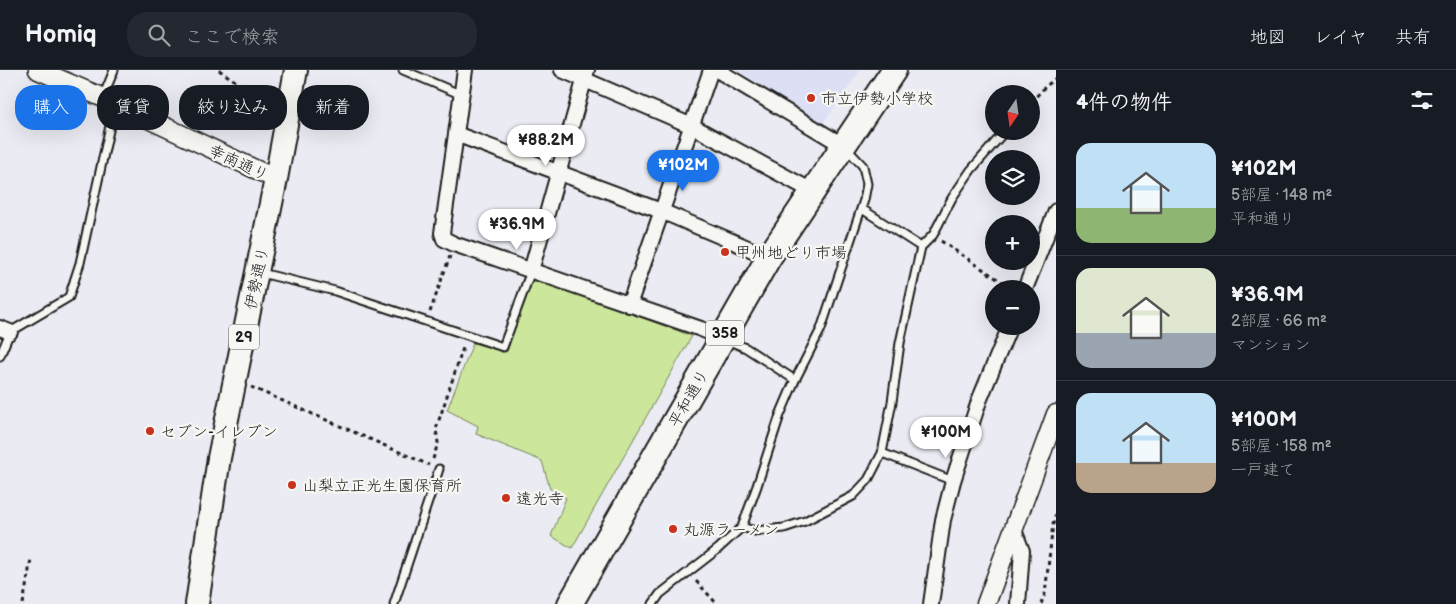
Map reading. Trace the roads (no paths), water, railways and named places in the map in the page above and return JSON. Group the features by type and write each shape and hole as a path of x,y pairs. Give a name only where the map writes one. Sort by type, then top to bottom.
{"highway":[{"name":"平和通り","path":"570,604 769,257 894,70"}],"main road":[{"name":"伊勢通り","path":"197,604 219,458 276,179 296,70"}],"street":[{"name":"幸南通り","path":"38,70 57,74 97,94"},
{"path":"466,70 442,233 444,239 722,338"},
{"path":"562,70 586,75 692,126 812,191"},
{"path":"629,305 711,70"},
{"path":"716,70 844,146"},
{"path":"531,271 586,75"},
{"name":"幸南通り","path":"169,128 276,179"},
{"path":"456,134 661,211 769,257"},
{"path":"1029,280 1056,211"},
{"path":"931,604 943,520 979,401 1006,335"},
{"path":"986,604 1056,414"},
{"path":"1014,530 1022,551 1018,604"}],"lane":[{"path":"112,85 114,70"},
{"path":"403,70 462,95"},
{"path":"0,356 5,330 69,296 80,263 104,130"},
{"path":"742,527 755,531 784,528 805,521 853,496 868,480 882,453 892,402 900,343 921,246 933,234 952,198 971,170 998,140"},
{"path":"653,604 660,594 718,549 742,527 794,380 821,329 862,210 866,184 863,166 844,146"},
{"path":"862,210 921,246"},
{"path":"257,272 335,291 503,347 531,271"},
{"path":"722,338 746,348 794,380"},
{"path":"882,453 954,481"},
{"path":"394,604 439,469"}],"place":[{"name":"市立伊勢小学校","path":"811,98"},
{"name":"甲州地どり市場","path":"725,252"},
{"name":"セブン-イレブン","path":"150,431"},
{"name":"山梨立正光生園保育所","path":"292,485"},
{"name":"遠光寺","path":"506,498"},
{"name":"丸源ラーメン","path":"673,529"}]}
